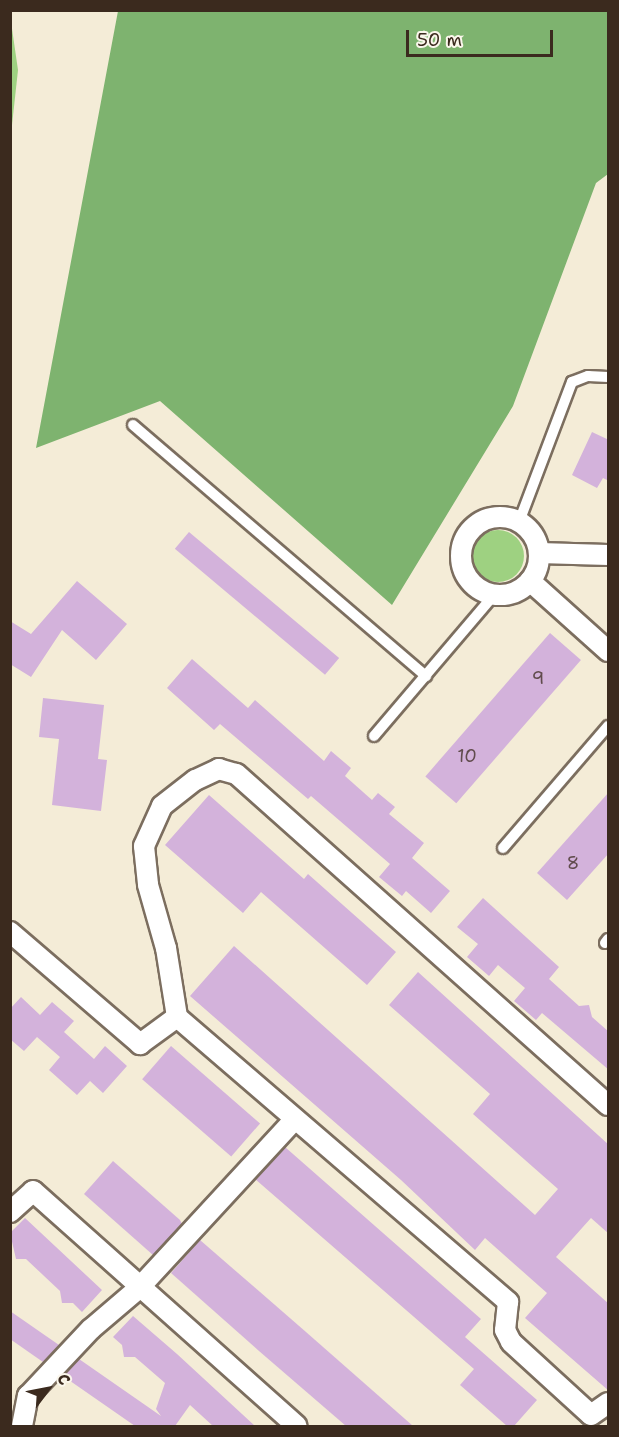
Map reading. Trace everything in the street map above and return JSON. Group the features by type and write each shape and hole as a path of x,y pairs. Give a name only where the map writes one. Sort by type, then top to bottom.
{"street":[{"path":"494,516 519,522 533,535 539,554 530,581 511,593 495,594 475,586 466,576 461,564 464,539 482,520 494,516"},
{"path":"539,554 609,555"},
{"path":"530,581 609,651"},
{"path":"609,1105 236,774 219,769 195,780 162,806 144,846 148,885 166,948 177,1017 508,1302 505,1330 511,1342 591,1415 609,1403"},
{"path":"10,932 140,1044 177,1017"},
{"path":"22,1426 28,1396 91,1329 139,1288 294,1120"},
{"path":"10,1212 33,1191 139,1288 297,1426"}],"lane":[{"path":"519,522 572,382 588,376 609,377"},
{"path":"133,425 426,676"},
{"path":"374,736 495,594"},
{"path":"503,848 609,726"}],"green space":[{"path":"118,11 608,11 608,174 596,183 513,406 392,605 160,401 36,448"},
{"path":"10,15 18,70 11,134 10,134"},
{"path":"493,530 503,530 517,537 524,556 517,575 503,582 493,582 483,578 476,571 472,561 472,551 476,541 483,534"}],"building":[{"path":"592,432 609,440 609,481 603,478 597,488 572,475"},
{"path":"189,532 339,658 325,675 175,549"},
{"path":"77,581 127,624 96,660 62,630 31,677 10,664 10,621 31,634"},
{"path":"550,633 581,660 456,803 425,776"},
{"path":"192,659 248,708 255,700 324,761 331,751 351,768 345,776 372,800 378,793 395,807 389,814 424,843 412,858 450,891 431,913 406,891 402,896 379,877 390,864 311,796 308,799 220,724 214,730 167,688"},
{"path":"43,698 104,705 98,759 107,760 101,811 52,805 59,739 39,737"},
{"path":"609,792 609,853 567,900 537,873"},
{"path":"209,795 304,879 308,874 396,952 367,985 261,892 243,913 165,845"},
{"path":"483,898 559,967 549,979 579,1006 589,1005 592,1017 609,1032 609,1070 542,1013 536,1020 514,1001 525,988 498,965 489,976 467,957 478,944 457,927"},
{"path":"234,946 535,1215 558,1189 473,1114 490,1094 389,1005 418,972 609,1145 609,1234 591,1218 556,1257 609,1304 609,1391 525,1318 547,1293 485,1238 475,1250 401,1180 190,996"},
{"path":"21,997 40,1015 52,1002 74,1021 64,1032 94,1059 105,1046 127,1066 103,1093 90,1081 77,1095 49,1070 60,1057 37,1037 24,1051 10,1039 10,1009"},
{"path":"171,1046 260,1123 231,1157 142,1079"},
{"path":"285,1147 481,1319 465,1337 537,1400 514,1426 507,1426 460,1385 474,1369 255,1179"},
{"path":"113,1161 182,1224 153,1255 84,1194"},
{"path":"25,1218 102,1290 82,1312 73,1303 62,1303 60,1291 26,1259 16,1259 10,1233"},
{"path":"200,1240 413,1426 346,1426 259,1351 171,1273"},
{"path":"10,1311 59,1345 43,1362 10,1339"},
{"path":"133,1316 255,1426 213,1426 190,1405 175,1426 135,1426 63,1376 79,1359 161,1416 156,1409 165,1383 135,1357 124,1357 122,1345 113,1337"}]}
